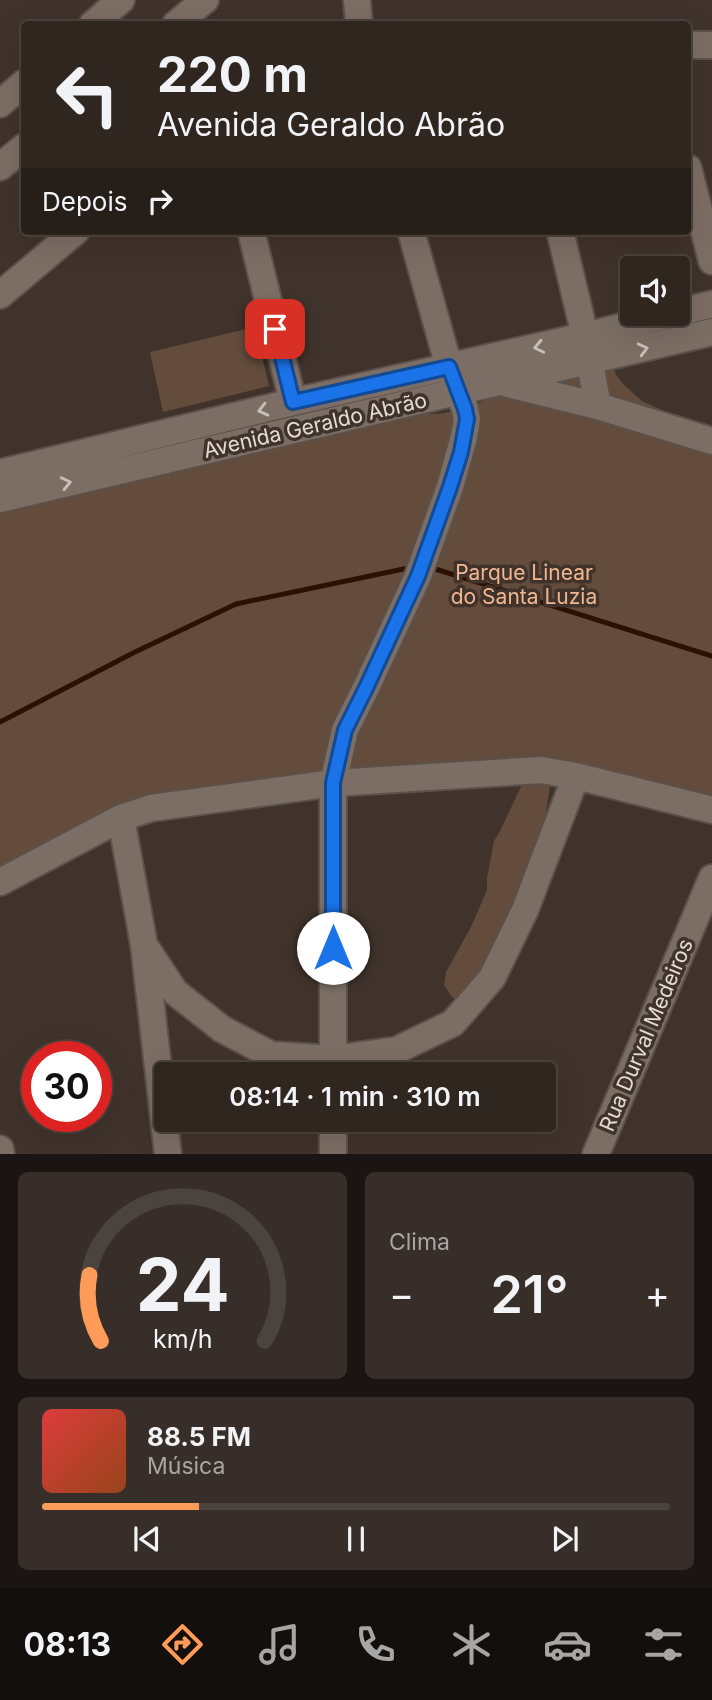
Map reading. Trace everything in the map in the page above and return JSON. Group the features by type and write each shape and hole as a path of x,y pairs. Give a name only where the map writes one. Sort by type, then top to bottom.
{"street":[{"path":"180,21 205,0"},
{"path":"357,0 359,21"},
{"path":"691,45 712,46"},
{"path":"0,104 21,86"},
{"path":"0,167 21,150"},
{"path":"691,180 712,261"},
{"path":"0,295 71,235"},
{"path":"252,235 293,402"},
{"path":"333,1062 333,783 345,730 422,564 450,487 467,419 453,380 412,235"},
{"path":"561,235 598,406"},
{"name":"Avenida Geraldo Abrão","path":"690,310 712,304"},
{"name":"Avenida Geraldo Abrão","path":"0,473 293,402 453,380 501,382 644,326"},
{"name":"Avenida Geraldo Abrão","path":"0,499 453,380 587,349 712,332"},
{"path":"501,382 598,406 712,441"},
{"path":"0,882 121,818 151,808 333,783 541,770 576,776 712,810"},
{"path":"352,1062 397,1050 453,1023 492,978 525,910 576,776"},
{"path":"121,818 144,945 168,1154"},
{"name":"Rua Durval Medeiros","path":"596,1154 712,878"},
{"path":"144,945 174,992 222,1029 271,1055 307,1062"},
{"path":"333,1132 333,1154"}],"green space":[{"name":"Parque Linear do Santa Luzia","path":"712,294 712,337 613,365 616,375 624,385 642,401 712,440 712,810 552,772 544,826 518,918 460,1002 451,996 444,985 446,972 471,927 487,890 494,841 528,772 151,808 0,882 0,500 419,413 435,414 460,409 484,401 484,398 642,326 690,326 690,304"},
{"path":"255,327 269,386 163,412 150,352"}],"waterway":[{"path":"0,722 133,653 236,604 413,567"},
{"path":"429,567 712,656"}],"route":[{"path":"275,329 293,402 449,367 467,419 461,452 418,576 345,730 337,758 333,783 333,948"}]}
